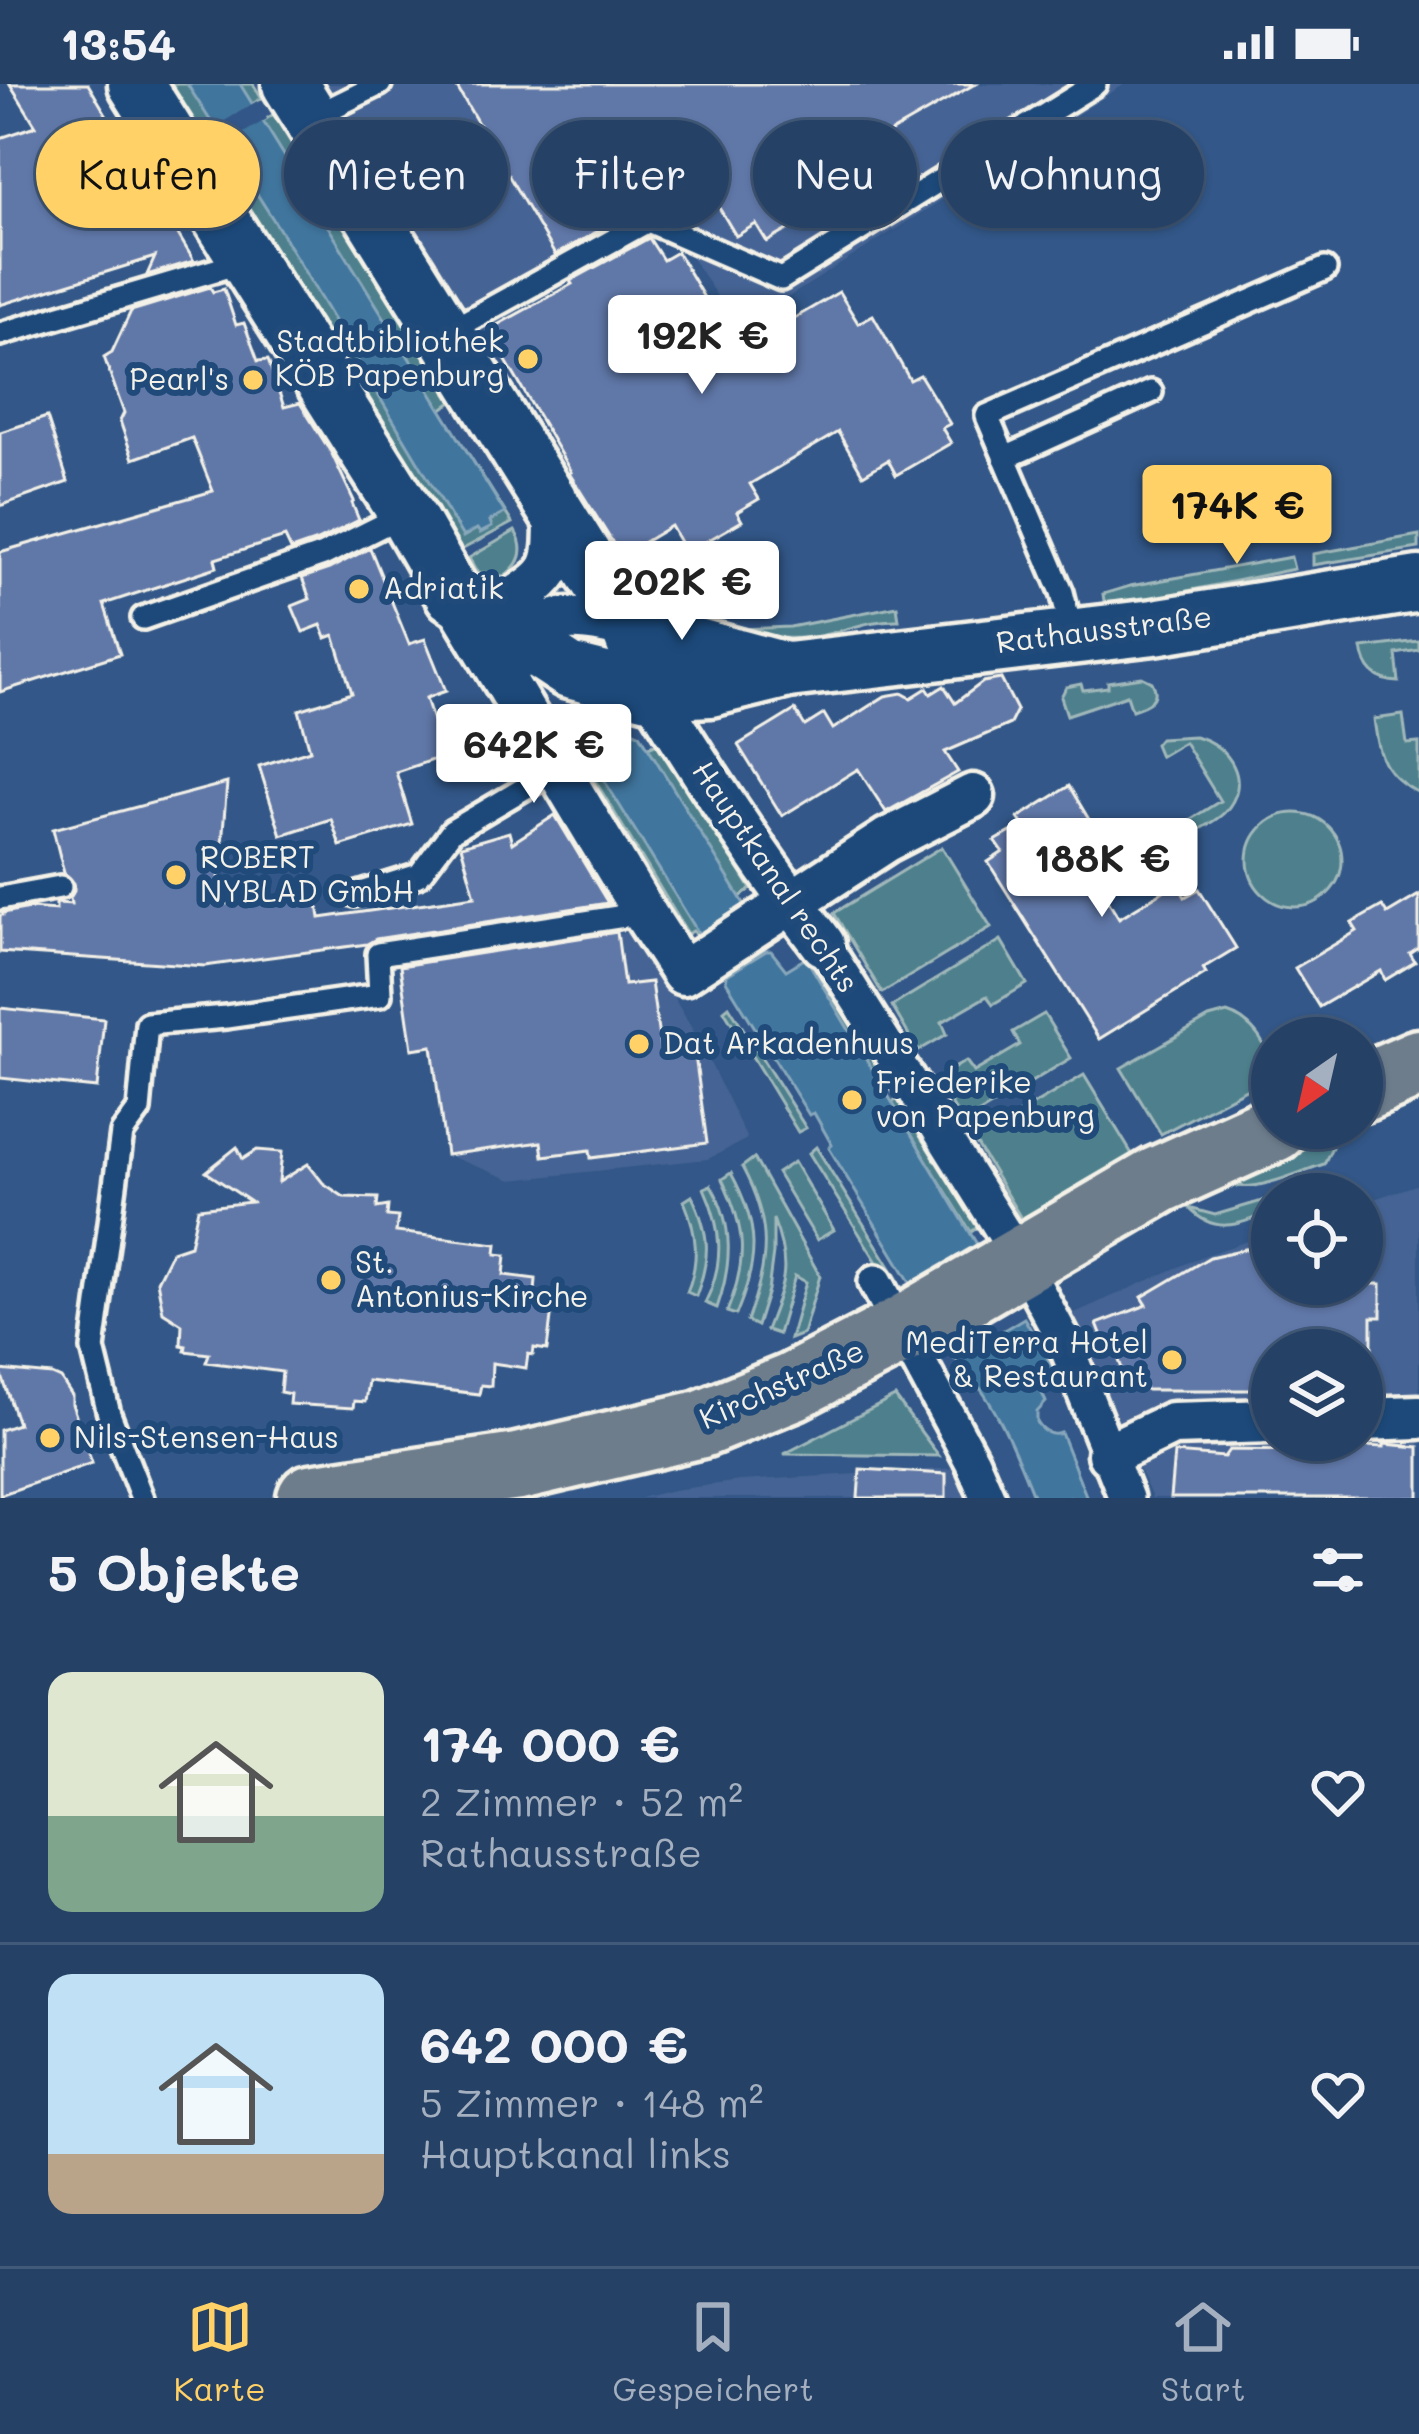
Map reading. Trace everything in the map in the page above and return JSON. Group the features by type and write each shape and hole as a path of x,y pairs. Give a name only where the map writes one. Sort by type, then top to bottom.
{"main road":[{"path":"1383,1079 1419,1063"},
{"name":"Kirchstraße","path":"311,1498 518,1467 701,1424 792,1387 890,1305 1021,1260 1159,1180 1251,1138"}],"street":[{"path":"136,84 453,595 508,603 540,583 556,556 556,513"},
{"name":"Hauptkanal rechts","path":"300,101 628,628 653,692 685,744 823,944 1021,1260 1064,1341 1126,1498"},
{"name":"Rathausstraße","path":"453,595 513,661 653,692 710,689 788,670 1154,627 1419,584"},
{"path":"628,628 584,618 542,625 513,661 557,769 683,973 887,840 973,796"},
{"name":"Rathausstraße","path":"628,628 788,670"},
{"path":"890,1305 988,1498"},
{"path":"1383,1419 1419,1418"},
{"path":"1109,1454 1172,1424 1251,1421"}],"lane":[{"path":"300,101 380,84"},
{"path":"445,334 648,221 781,280 1095,84"},
{"path":"0,334 247,261"},
{"path":"1073,636 1062,592 987,416 1325,269"},
{"path":"1004,458 1151,392"},
{"path":"143,618 323,555 406,514"},
{"path":"355,895 419,875 452,830 557,769"},
{"path":"0,898 60,887"},
{"path":"142,1498 109,1414 93,1348 122,1133 140,1110 147,1024 380,995 379,954 644,913"}],"shaded area":[{"path":"187,84 240,84 284,155 284,228 329,228 505,513 490,521 492,527 463,537 260,199 260,120 210,120"},
{"path":"325,84 1125,84 1068,120 941,120 941,200 917,216 917,120 753,120 753,228 898,228 738,329 673,228 729,228 729,120 532,120 532,228 661,228 608,253 481,330 416,228 508,228 508,120 348,120"},
{"path":"632,730 640,734 746,907 704,942 591,759"},
{"path":"635,931 701,1044 747,1139 708,1159 512,1180 446,1155 541,1142 543,1157 590,1150 591,1158 708,1144 695,1045 662,1051 653,981 625,984 618,934"},
{"path":"766,951 786,970 806,958 978,1246 913,1287 829,1148 832,1145 814,1113 809,1115 726,981 727,975"},
{"path":"1419,1184 1419,1498 1152,1498 1070,1315 1251,1240 1251,1305 1383,1305 1383,1196"},
{"path":"1024,1318 1061,1381 1041,1391 1046,1402 1037,1412 1037,1422 1047,1432 1061,1433 1087,1498 1034,1498 992,1406 955,1359"},
{"path":"956,1468 969,1498 640,1498 740,1481"}],"green space":[{"path":"170,84 253,84 262,98 227,120 193,120"},
{"path":"274,114 284,130 284,228 344,228 452,402 441,410 512,523 459,551 259,228 260,123"},
{"path":"515,531 521,550 514,566 504,576 477,572 469,558"},
{"path":"1419,535 1419,548 1313,565 1313,554"},
{"path":"1291,557 1294,569 1105,608 1103,594 1130,586"},
{"path":"897,606 899,620 820,636 740,634 741,629 790,627"},
{"path":"1419,641 1419,650 1396,654 1399,682 1373,673 1362,648"},
{"path":"1142,677 1155,688 1148,704 1132,710 1127,695 1067,715 1061,697 1066,687 1108,687 1108,682"},
{"path":"1403,715 1407,744 1419,743 1419,793 1390,771 1378,744 1374,719"},
{"path":"632,730 648,747 662,741 751,889 740,897 746,907 704,942 693,931 688,934 588,769 595,765 591,759 595,752"},
{"path":"1194,736 1218,747 1237,777 1233,801 1221,816 1198,830 1191,819 1220,801 1184,742 1160,756 1155,744 1160,738"},
{"path":"1295,813 1328,827 1342,860 1328,893 1295,907 1262,893 1248,860 1262,827"},
{"path":"942,847 991,927 882,993 834,913"},
{"path":"1001,940 1027,984 993,1004 987,996 942,1022 947,1034 918,1051 892,1006"},
{"path":"812,954 886,1075 877,1080 806,958"},
{"path":"729,1006 806,1128 798,1132 724,1010"},
{"path":"1227,1013 1251,1028 1251,1086 1161,1134 1121,1068 1209,1018"},
{"path":"1044,1014 1071,1058 963,1123 936,1079 966,1061 974,1072 1020,1045 1013,1032"},
{"path":"1084,1075 1135,1159 1025,1225 974,1140"},
{"path":"901,1098 978,1227 971,1232 891,1103"},
{"path":"816,1147 897,1278 890,1283 809,1153"},
{"path":"1277,1149 1331,1149 1324,1164 1299,1173 1251,1173 1251,1186 1214,1178"},
{"path":"754,1158 820,1276 803,1334 790,1339 806,1282 795,1276 778,1334 766,1330 784,1263 773,1219 768,1291 757,1326 747,1321 760,1279 764,1243 759,1207 742,1167"},
{"path":"794,1162 834,1230 817,1240 777,1173"},
{"path":"731,1173 747,1210 753,1243 749,1277 736,1315 727,1312 741,1260 740,1229 722,1179"},
{"path":"711,1185 724,1215 728,1245 717,1308 705,1303 718,1260 718,1231 704,1188"},
{"path":"692,1196 706,1245 696,1296 687,1292 695,1246 684,1201"},
{"path":"1251,1204 1251,1220 1229,1225 1209,1222 1189,1208 1215,1215"},
{"path":"895,1397 939,1456 784,1454"}],"pier":[{"path":"257,101 267,119 260,123 226,120"}],"building":[{"path":"10,84 88,84 110,120 36,120 36,126"},
{"path":"455,84 975,84 912,120 753,120 753,226 736,236 729,224 729,120 532,120 532,216 508,175 508,120 476,120"},
{"path":"36,126 36,228 174,228 194,261 147,275 155,257 0,305 0,138"},
{"path":"539,228 603,228 555,255"},
{"path":"758,228 791,228 767,242"},
{"path":"649,238 663,260 677,252 736,352 839,292 858,323 873,315 910,380 920,375 950,424 942,428 951,443 896,475 888,460 863,475 838,432 750,484 759,499 737,512 742,521 686,553 671,526 621,556 488,330"},
{"path":"210,287 213,292 224,289 236,325 244,323 258,361 268,360 284,407 300,403 332,454 359,520 291,550 285,537 215,559 217,567 104,604 120,654 0,692 0,552 213,491 192,438 133,459 120,421 124,413 104,357 112,352 131,311"},
{"path":"47,417 68,482 0,506 0,432"},
{"path":"370,548 409,644 425,639 446,691 426,698 444,756 396,772 412,824 340,846 331,819 281,835 259,766 310,750 299,710 352,693 334,635 326,638 321,625 303,632 292,606 310,599 302,578"},
{"path":"1001,679 1017,710 1010,724 945,752 958,772 886,812 858,769 782,816 738,745 795,710 805,726 824,714 833,729 885,696 902,693 911,698 927,688 931,694 944,686 955,703 983,682"},
{"path":"227,783 217,905 316,891 320,918 475,896 461,846 509,832 512,843 555,815 608,903 205,966 0,952 0,915 30,908 56,910 56,903 71,904 74,883 64,873 53,829"},
{"path":"1069,786 1097,833 1083,841 1098,864 1089,869 1119,918 1177,883 1185,897 1199,889 1236,948 1203,968 1206,973 1099,1039 988,862 1003,852 995,841 1023,825 1018,818"},
{"path":"1419,895 1419,948 1410,954 1415,962 1385,980 1381,971 1319,1007 1295,968 1357,931 1352,923 1382,906 1387,914"},
{"path":"617,932 624,985 651,982 661,1052 694,1048 707,1143 591,1158 590,1150 543,1156 541,1142 446,1155 432,1046 412,1049 400,966"},
{"path":"0,1008 104,1019 97,1088 0,1078"},
{"name":"St. Antonius-Kirche","path":"237,1147 243,1159 257,1150 282,1152 279,1182 308,1164 323,1183 344,1197 378,1198 377,1208 388,1206 387,1216 398,1217 396,1232 497,1244 496,1254 506,1255 504,1275 536,1279 539,1299 553,1301 547,1350 534,1348 526,1368 492,1363 491,1386 481,1385 479,1394 368,1381 365,1402 354,1401 353,1408 289,1404 290,1394 280,1392 282,1372 206,1362 209,1354 185,1351 182,1324 163,1312 157,1281 172,1251 190,1245 198,1208 251,1202 206,1172"},
{"path":"1251,1248 1251,1305 1381,1305 1381,1317 1372,1317 1372,1329 1251,1329 1251,1390 1147,1390 1125,1377 1116,1352 1108,1353 1097,1324 1147,1305 1142,1297 1210,1257"},
{"name":"Nils-Stensen-Haus","path":"0,1370 61,1379 72,1396 92,1463 0,1495 0,1430 18,1424"},
{"path":"1384,1447 1419,1447 1419,1498 1170,1498 1174,1453 1224,1457 1229,1450 1251,1450 1251,1461 1383,1461"},
{"path":"860,1469 946,1474 946,1498 858,1498"}],"place":[{"name":"Stadtbibliothek KÖB Papenburg","path":"528,359"},
{"name":"Pearl's","path":"253,380"},
{"name":"Adriatik","path":"359,589"},
{"name":"ROBERT NYBLAD GmbH","path":"176,875"},
{"name":"Dat Arkadenhuus","path":"639,1044"},
{"name":"Friederike von Papenburg","path":"852,1100"},
{"name":"St. Antonius-Kirche","path":"331,1280"},
{"name":"MediTerra Hotel & Restaurant","path":"1172,1360"},
{"name":"Nils-Stensen-Haus","path":"50,1438"}]}
